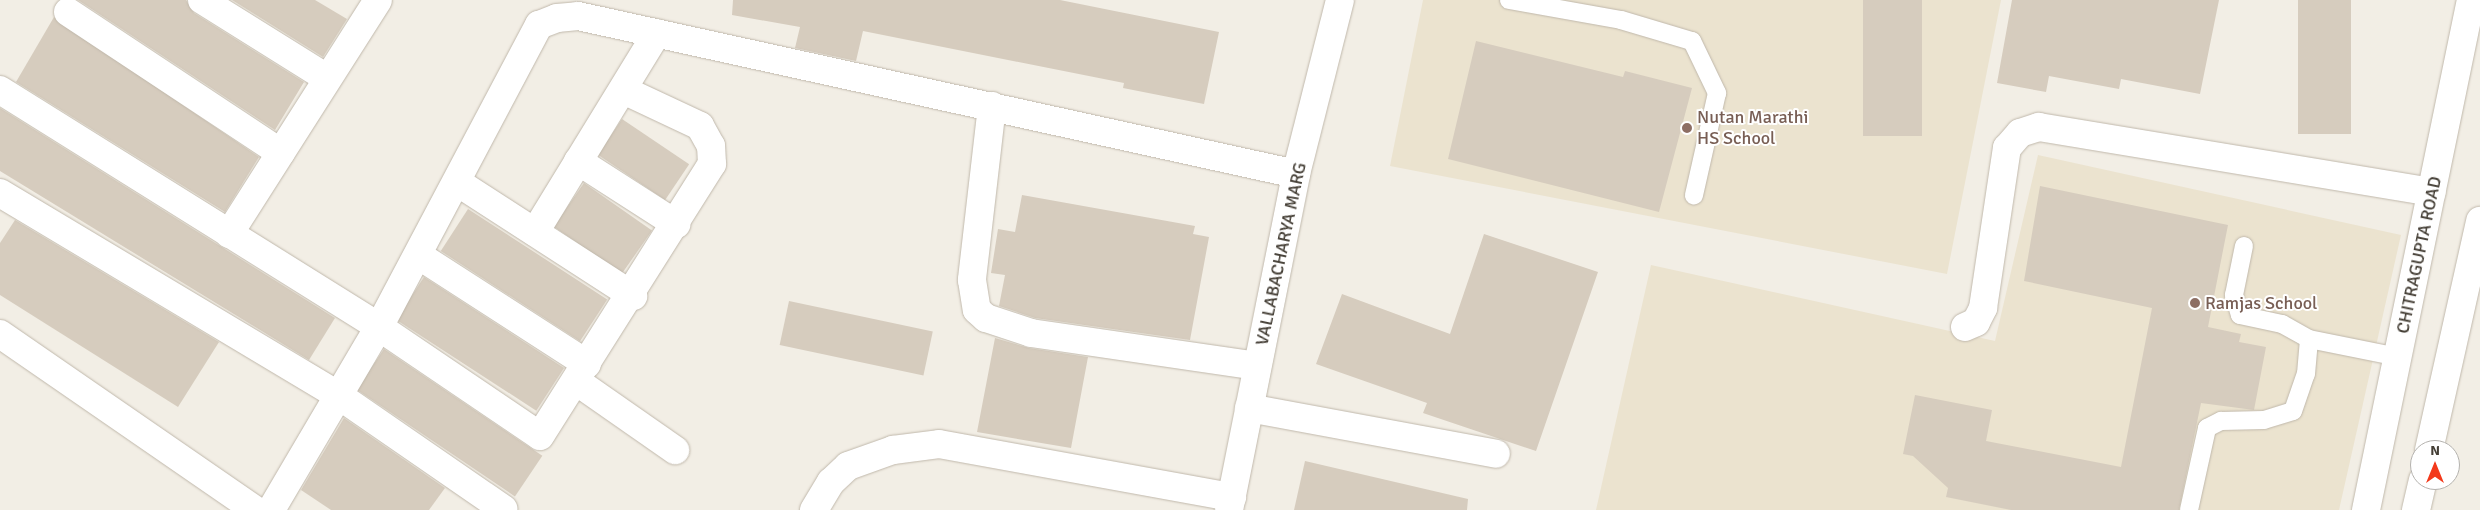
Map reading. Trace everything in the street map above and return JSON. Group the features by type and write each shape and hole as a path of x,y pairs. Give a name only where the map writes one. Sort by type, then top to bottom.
{"street":[{"path":"202,0 327,78"},
{"name":"VALLABACHARYA MARG","path":"1230,503 1296,174 1340,0"},
{"name":"CHITRAGUPTA ROAD","path":"2366,510 2471,0"},
{"path":"229,234 327,78 369,3"},
{"path":"68,12 281,153"},
{"path":"271,510 379,327 457,182 542,13 578,16 1296,174"},
{"path":"535,232 657,33"},
{"path":"0,90 379,327 540,436 632,296 712,164 711,146 700,126 622,90"},
{"path":"992,106 972,280 977,310 986,318 1031,333 1258,366"},
{"path":"1965,327 1976,322 1984,308 2007,148 2020,133 2039,127 2432,192"},
{"path":"578,161 676,224"},
{"path":"457,182 632,296"},
{"path":"0,193 338,395 503,509"},
{"path":"2431,440 2480,221"},
{"path":"418,254 582,373 675,450"},
{"path":"0,334 256,510"},
{"path":"1249,408 1496,454"},
{"path":"814,510 831,482 848,466 893,450 940,444 1230,503"},
{"path":"2416,510 2421,490"}],"lane":[{"path":"1509,0 1621,20 1692,41 1717,93 1694,195"},
{"path":"2244,246 2234,295 2240,315 2282,324 2309,339 2398,356"},
{"path":"2189,510 2207,428 2221,421 2264,420 2292,412 2306,374 2309,339"}],"shaded area":[{"name":"Nutan Marathi HS School","path":"1423,0 2001,0 1947,274 1390,166"},
{"name":"Ramjas School","path":"2038,155 2401,235 2339,510 1596,510 1651,265 1995,341"}],"building":[{"path":"78,0 186,0 194,13 304,82 275,130"},
{"path":"232,0 315,0 347,19 323,57"},
{"path":"733,0 1060,0 1219,32 1204,104 1123,88 1124,83 863,31 856,61 795,48 800,27 732,15"},
{"path":"1863,0 1922,0 1922,136 1863,136"},
{"path":"2012,0 2219,0 2200,94 2121,79 2119,89 2049,76 2046,92 1997,83"},
{"path":"2298,0 2351,0 2351,134 2298,134"},
{"path":"54,17 259,157 225,212 16,82"},
{"path":"1476,41 1623,77 1625,71 1692,88 1659,212 1448,159"},
{"path":"0,108 335,318 309,360 0,171"},
{"path":"622,119 689,164 665,200 598,155"},
{"path":"584,183 652,231 622,274 554,226"},
{"path":"2040,186 2228,225 2208,327 2241,334 2239,342 2266,347 2254,410 2201,403 2179,510 2011,510 1946,497 1948,488 1913,456 1903,454 1915,395 1992,410 1986,441 2121,467 2152,308 2024,281"},
{"path":"1022,195 1195,226 1193,234 1209,237 1190,340 1035,318 999,306 1005,275 991,273 998,229 1015,232"},
{"path":"468,209 607,299 580,341 441,251"},
{"path":"15,220 219,342 178,407 0,295 0,243"},
{"path":"1484,234 1598,272 1536,451 1423,413 1427,403 1316,364 1342,294 1450,334"},
{"path":"424,277 564,368 536,411 396,320"},
{"path":"789,301 933,332 923,376 780,345"},
{"path":"995,338 1029,348 1088,357 1071,448 977,432"},
{"path":"384,349 542,456 515,496 357,390"},
{"path":"344,418 445,488 429,510 331,510 301,490"},
{"path":"1305,461 1468,499 1467,510 1294,510"}],"place":[{"name":"Nutan Marathi HS School","path":"1687,128"},
{"name":"Ramjas School","path":"2195,303"}]}
